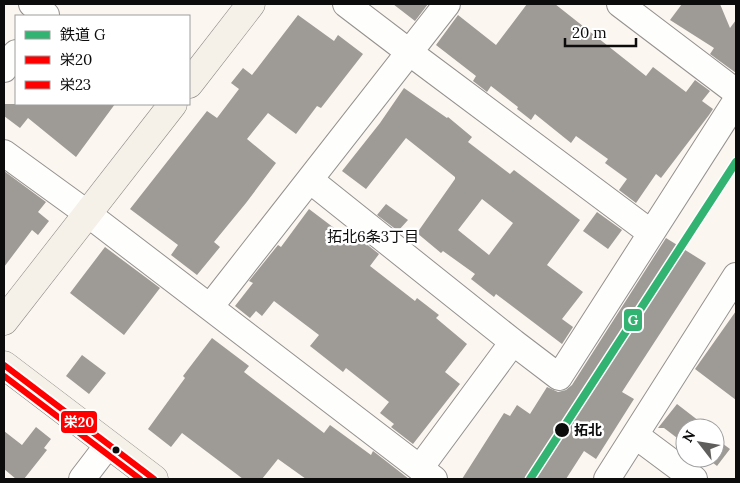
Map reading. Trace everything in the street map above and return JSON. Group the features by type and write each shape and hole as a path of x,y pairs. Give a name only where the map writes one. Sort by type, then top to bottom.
{"street":[{"path":"190,83 251,4"},
{"path":"346,4 651,233"},
{"path":"210,307 447,4"},
{"path":"620,4 736,92"},
{"path":"4,69 15,54"},
{"path":"310,180 559,377 736,101"},
{"path":"4,321 172,105"},
{"path":"4,153 88,214 427,474 513,342"},
{"path":"606,479 733,290"},
{"path":"4,365 154,479"},
{"path":"635,434 694,479"},
{"path":"82,479 108,445"}],"building":[{"path":"393,4 428,4 415,21"},
{"path":"527,4 555,4 646,76 653,67 686,92 695,80 710,91 702,101 713,109 661,178 656,174 636,203 619,190 627,179 605,163 608,159 576,136 571,143 535,114 531,120 491,86 487,92 473,81 476,76 436,45 458,15 496,45"},
{"path":"682,4 720,4 730,28 736,20 736,73 710,54 714,48 670,20"},
{"path":"298,15 334,41 338,35 363,54 321,108 317,106 296,134 268,113 247,139 276,163 214,242 220,247 197,275 171,255 178,245 130,209 207,111 217,118 239,89 231,83 243,68 252,75"},
{"path":"404,88 448,117 472,137 468,142 510,174 514,170 580,220 547,265 583,292 562,319 573,327 562,344 496,294 494,297 471,279 475,274 443,251 441,253 417,233 455,177 406,138 366,189 342,171 380,123","holes":["482,199 513,223 489,255 458,230"]},
{"path":"4,104 114,105 76,157 28,118 20,128 4,116"},
{"path":"4,171 46,202 38,212 49,221 38,235 32,230 4,267"},
{"path":"386,204 408,220 398,231 377,215"},
{"path":"309,209 346,237 350,231 379,254 370,266 415,301 417,298 439,315 436,318 467,344 445,372 460,384 413,444 391,427 394,424 380,413 389,402 346,368 343,372 310,346 319,335 274,301 262,316 256,311 250,318 235,306 253,283 249,281 278,245 281,247"},
{"path":"597,212 622,230 608,249 583,231"},
{"path":"666,238 706,263 622,392 634,399 596,459 584,451 566,479 462,479 504,413 510,416 517,405 530,414 547,387 558,392 566,390 572,385"},
{"path":"105,247 160,288 124,335 70,293"},
{"path":"736,311 736,400 695,369"},
{"path":"212,338 249,366 244,372 324,433 330,425 371,455 373,451 409,479 306,479 278,459 262,479 243,479 182,433 171,447 148,429 185,378 183,376"},
{"path":"82,355 106,373 89,394 66,376"},
{"path":"677,404 695,418 675,418 675,436 664,428 658,428"},
{"path":"36,427 51,439 44,448 47,450 24,479 16,479 4,469 4,431 22,445"},
{"path":"725,445 730,449 725,456"}],"rail line":[{"name":"G","path":"530,479 736,162"}],"transit line":[{"name":"栄20","path":"4,365 154,479"},
{"name":"栄23","path":"4,376 140,479"}],"place":[{"name":"拓北","path":"562,430"}],"district":[{"name":"拓北6条3丁目","path":"373,236"}]}
